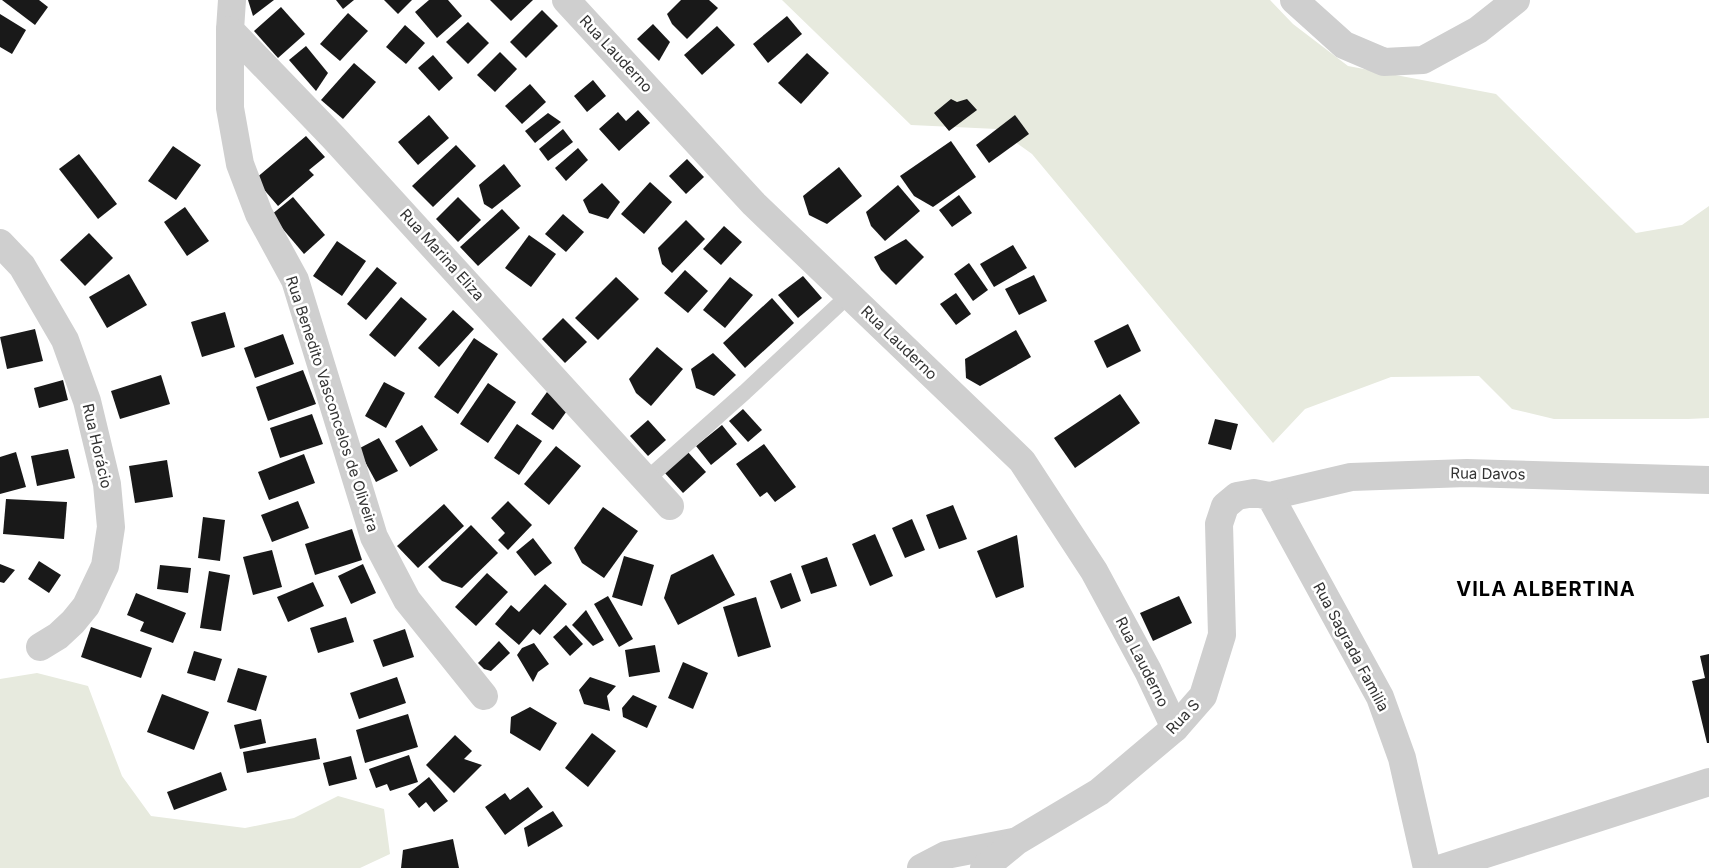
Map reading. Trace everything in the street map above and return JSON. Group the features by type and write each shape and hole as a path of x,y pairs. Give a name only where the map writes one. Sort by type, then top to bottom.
{"street":[{"path":"230,30 232,0"},
{"name":"Rua Lauderno","path":"566,0 754,204 1022,461 1094,571 1148,671 1175,728"},
{"path":"1294,0 1344,45 1384,62 1423,60 1478,30 1516,0"},
{"name":"Rua Marina Eliza","path":"230,30 334,138 670,506"},
{"name":"Rua Benedito Vasconcelos de Oliveira","path":"230,30 230,108 240,164 259,214 295,280 374,538 407,600 484,696"},
{"name":"Rua Horácio","path":"0,243 22,266 65,340 87,401 107,484 110,527 105,566 86,606 58,636 40,647"},
{"name":"Rua Davos","path":"1270,496 1351,477 1467,473 1709,480"},
{"name":"Rua S","path":"1017,842 1098,792 1175,728 1203,696 1222,635 1219,524 1225,506 1237,496 1254,493 1270,496"},
{"name":"Rua Sagrada Familia","path":"1270,496 1380,697 1402,758 1427,868"},
{"path":"1442,868 1709,782"},
{"path":"921,868 946,855 1017,842"},
{"path":"984,868 1017,842"}],"lane":[{"path":"646,480 745,392 849,295"}],"shaded area":[{"path":"782,0 1270,0 1293,24 1348,66 1496,94 1636,233 1682,225 1709,206 1709,418 1554,419 1512,409 1479,376 1391,377 1305,409 1273,443 1032,154 997,129 911,125"},
{"path":"37,673 88,686 122,776 151,816 245,828 294,818 338,796 384,809 390,854 360,868 0,868 0,679"}],"building":[{"path":"2,0 39,0 48,7 35,25"},
{"path":"248,0 274,0 253,16"},
{"path":"336,0 354,0 343,9"},
{"path":"384,0 412,0 398,14"},
{"path":"429,0 448,0 462,16 437,38 415,12"},
{"path":"490,0 533,0 511,21"},
{"path":"681,0 709,0 718,8 687,39 672,24 667,14"},
{"path":"281,7 305,34 278,58 254,31"},
{"path":"542,10 558,26 526,58 510,42"},
{"path":"348,13 368,31 340,61 320,44"},
{"path":"0,14 26,30 12,54 0,47"},
{"path":"787,16 802,34 768,63 753,44"},
{"path":"468,22 489,43 468,64 446,42"},
{"path":"653,24 670,42 659,61 637,39"},
{"path":"405,25 425,43 406,64 386,47"},
{"path":"717,26 735,45 702,75 684,55"},
{"path":"306,46 328,73 316,91 289,60"},
{"path":"500,52 517,69 495,92 477,75"},
{"path":"807,53 829,73 801,104 778,83"},
{"path":"433,55 453,78 439,91 418,68"},
{"path":"354,63 376,82 343,119 321,100"},
{"path":"593,80 606,96 587,112 574,96"},
{"path":"530,84 546,102 522,124 505,106"},
{"path":"951,99 957,102 967,99 977,110 949,131 934,113"},
{"path":"638,110 650,123 619,151 599,129 618,112 626,121"},
{"path":"548,113 561,122 535,143 525,131"},
{"path":"429,115 449,138 418,165 398,142"},
{"path":"1015,115 1029,134 989,163 976,145"},
{"path":"563,129 573,142 548,161 539,149"},
{"path":"306,136 325,157 309,170 314,175 278,206 255,179"},
{"path":"951,141 976,177 933,207 914,196 900,176"},
{"path":"456,145 476,166 433,207 412,186"},
{"path":"173,146 201,165 176,200 148,181"},
{"path":"578,148 588,160 566,181 555,168"},
{"path":"79,154 117,204 98,219 59,169"},
{"path":"687,159 704,177 686,194 669,176"},
{"path":"504,164 521,186 492,209 484,204 479,185"},
{"path":"839,167 862,196 827,224 809,215 803,196"},
{"path":"650,182 672,202 644,234 621,214"},
{"path":"602,183 620,202 608,219 589,213 583,200"},
{"path":"898,185 920,211 885,241 871,226 866,212"},
{"path":"959,195 972,213 952,227 939,210"},
{"path":"293,197 325,235 304,254 271,215"},
{"path":"458,197 481,220 458,242 436,219"},
{"path":"185,207 209,241 187,256 164,222"},
{"path":"502,209 520,228 478,266 460,247"},
{"path":"563,214 584,232 566,252 545,234"},
{"path":"686,220 705,239 672,273 662,264 658,248"},
{"path":"724,226 742,242 721,265 703,249"},
{"path":"89,233 113,258 85,286 60,260"},
{"path":"529,235 556,254 531,287 505,268"},
{"path":"906,239 924,257 896,285 881,270 874,257"},
{"path":"337,241 366,261 342,296 313,276"},
{"path":"1013,245 1027,268 994,287 980,264"},
{"path":"969,263 988,290 973,301 954,274"},
{"path":"377,267 397,283 366,320 347,304"},
{"path":"685,270 708,291 688,313 664,293"},
{"path":"129,274 147,305 107,328 89,297"},
{"path":"1034,275 1047,301 1019,315 1005,289"},
{"path":"803,276 822,298 798,318 778,295"},
{"path":"616,277 639,299 598,340 575,318"},
{"path":"730,277 753,295 725,328 703,310"},
{"path":"956,293 971,314 956,325 940,304"},
{"path":"401,297 427,319 395,357 369,335"},
{"path":"772,298 794,323 745,368 723,343"},
{"path":"453,310 474,329 439,367 418,348"},
{"path":"225,312 235,347 202,357 191,322"},
{"path":"563,318 587,342 565,363 542,339"},
{"path":"1128,324 1141,351 1107,368 1094,341"},
{"path":"35,329 43,361 7,369 0,337"},
{"path":"1016,330 1031,357 980,386 966,378 965,359"},
{"path":"283,334 294,364 255,378 244,348"},
{"path":"474,338 498,354 458,414 434,397"},
{"path":"657,347 683,369 651,406 636,393 629,379"},
{"path":"713,353 736,375 714,396 696,388 691,369"},
{"path":"303,370 316,404 268,421 256,387"},
{"path":"161,375 170,404 120,419 111,391"},
{"path":"63,380 68,400 39,408 34,388"},
{"path":"384,382 405,393 386,428 365,416"},
{"path":"488,383 516,402 488,443 460,424"},
{"path":"547,392 569,408 553,430 531,414"},
{"path":"1120,394 1140,423 1075,468 1054,438"},
{"path":"743,409 762,430 748,442 729,421"},
{"path":"312,414 323,444 280,458 270,428"},
{"path":"1215,419 1238,424 1231,450 1208,444"},
{"path":"648,420 666,440 648,456 630,436"},
{"path":"517,424 542,441 519,475 494,458"},
{"path":"422,425 438,450 410,467 395,441"},
{"path":"722,425 737,444 711,465 696,446"},
{"path":"379,438 398,471 376,482 358,449"},
{"path":"764,444 796,487 775,502 767,492 760,497 736,464"},
{"path":"556,446 581,466 549,505 524,484"},
{"path":"68,449 75,478 37,486 31,456"},
{"path":"687,451 706,472 683,493 664,472"},
{"path":"16,452 26,487 0,494 0,457"},
{"path":"304,454 315,483 269,500 258,472"},
{"path":"167,460 173,497 135,503 129,466"},
{"path":"6,499 67,502 64,539 3,534"},
{"path":"298,501 309,528 272,542 261,515"},
{"path":"508,501 532,525 508,550 498,540 505,533 491,518"},
{"path":"444,504 464,526 418,568 397,546"},
{"path":"953,505 967,539 939,549 926,515"},
{"path":"603,507 638,531 604,578 582,563 574,548"},
{"path":"203,517 225,520 220,561 198,558"},
{"path":"912,519 925,550 905,558 892,528"},
{"path":"471,525 498,553 462,588 442,581 428,567"},
{"path":"352,529 362,560 315,575 305,544"},
{"path":"875,534 893,576 870,586 852,544"},
{"path":"1017,535 1024,587 996,598 977,551"},
{"path":"533,538 552,563 535,576 516,552"},
{"path":"272,550 282,587 253,595 243,557"},
{"path":"713,554 735,595 678,625 664,598 671,575"},
{"path":"624,556 654,565 642,606 612,597"},
{"path":"827,557 837,586 811,594 801,566"},
{"path":"39,561 61,575 49,593 28,579"},
{"path":"0,564 15,570 4,583 0,582"},
{"path":"363,564 376,593 351,604 338,576"},
{"path":"160,565 191,568 188,593 157,589"},
{"path":"209,571 230,575 221,631 200,628"},
{"path":"487,573 508,592 476,626 455,607"},
{"path":"791,573 801,601 781,609 770,581"},
{"path":"313,582 324,606 288,622 277,597"},
{"path":"545,584 567,604 540,635 533,629 519,645 495,624 511,605 519,612"},
{"path":"136,593 186,613 173,643 140,631 144,622 127,615"},
{"path":"608,596 633,639 619,647 594,604"},
{"path":"1179,596 1192,623 1153,641 1140,613"},
{"path":"756,597 771,647 738,657 723,607"},
{"path":"586,610 604,640 593,646 572,625"},
{"path":"346,617 354,642 318,653 310,628"},
{"path":"566,625 583,644 570,656 553,637"},
{"path":"91,627 152,648 141,678 81,657"},
{"path":"405,629 414,657 383,667 373,640"},
{"path":"499,641 510,653 491,671 484,669 478,663"},
{"path":"534,643 549,664 538,672 533,682 517,655 522,648"},
{"path":"655,645 660,672 629,677 625,650"},
{"path":"194,651 222,659 215,681 187,673"},
{"path":"1709,654 1709,743 1707,743 1692,681 1705,678 1700,656"},
{"path":"683,662 708,673 693,709 668,698"},
{"path":"238,668 267,676 256,711 227,702"},
{"path":"397,677 406,703 359,719 350,693"},
{"path":"590,677 616,686 607,696 610,711 584,704 579,690"},
{"path":"162,694 209,712 194,750 147,732"},
{"path":"633,695 657,706 647,728 623,717 622,708"},
{"path":"530,707 557,723 540,751 510,733 511,717"},
{"path":"408,714 418,747 365,763 356,730"},
{"path":"261,719 266,743 240,749 234,725"},
{"path":"592,733 616,751 588,787 565,768"},
{"path":"455,735 472,751 464,759 482,765 454,793 426,765"},
{"path":"316,738 320,759 247,773 243,752"},
{"path":"409,755 418,782 390,791 387,784 376,788 369,769"},
{"path":"351,756 357,779 329,786 323,763"},
{"path":"221,772 227,790 174,810 167,792"},
{"path":"429,777 448,801 434,812 426,802 419,808 408,794"},
{"path":"528,787 543,807 505,835 485,807 505,793 510,800"},
{"path":"553,811 563,826 528,847 524,828"},
{"path":"453,839 459,868 401,868 403,850"}],"district":[{"name":"VILA ALBERTINA","path":"1546,589"}]}
